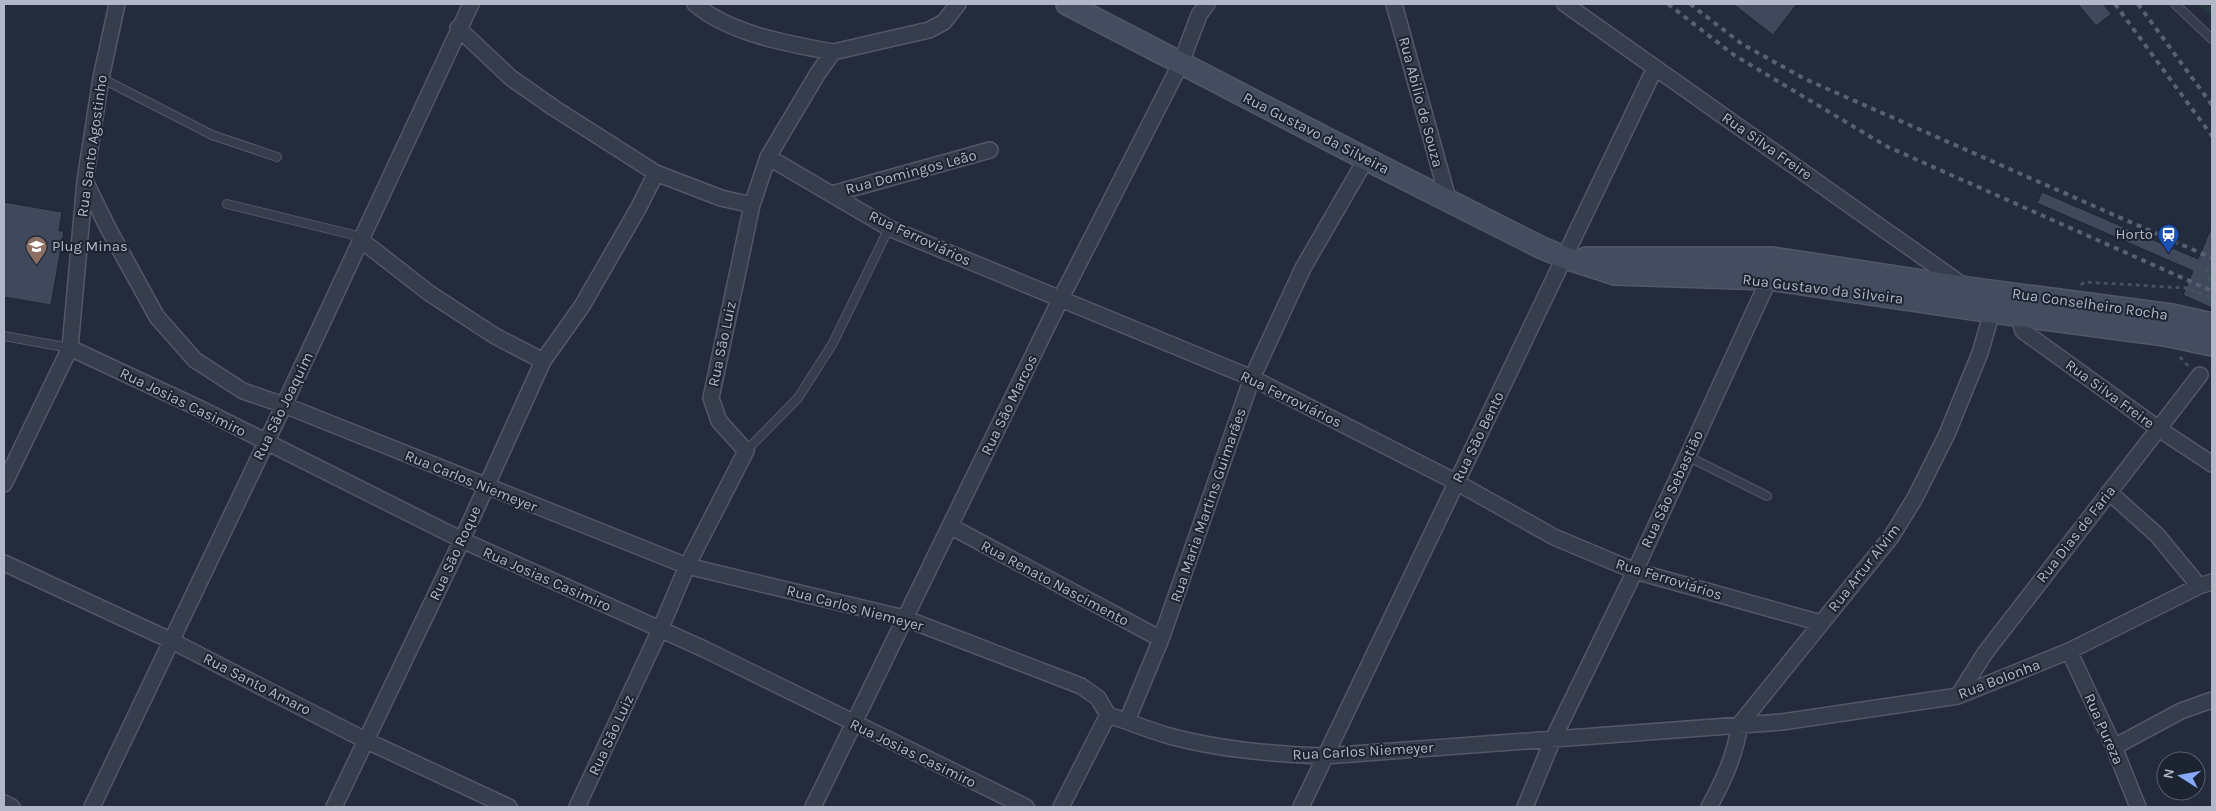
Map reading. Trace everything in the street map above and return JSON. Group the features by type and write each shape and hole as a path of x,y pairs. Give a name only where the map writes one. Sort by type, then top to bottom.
{"main road":[{"name":"Rua Gustavo da Silveira","path":"1067,4 1366,159 1566,258 1615,274 1768,279 1992,312"},
{"name":"Rua Gustavo da Silveira","path":"1566,258 1773,258 1968,288"},
{"name":"Rua Conselheiro Rocha","path":"1968,288 2172,315 2212,324"},
{"name":"Rua Conselheiro Rocha","path":"1992,312 2165,335 2212,345"}],"street":[{"name":"Rua Santo Agostinho","path":"4,484 70,348 85,181 101,78 117,4"},
{"name":"Rua São Joaquim","path":"92,807 284,405 458,28 471,4"},
{"path":"695,4 704,12 761,36 785,43 833,52 929,30 944,22 958,4"},
{"name":"Rua São Marcos","path":"813,807 1060,300 1181,63 1199,15 1206,4"},
{"name":"Rua Abilio de Souza","path":"1394,4 1448,199"},
{"name":"Rua Silva Freire","path":"1565,4 1968,288"},
{"path":"458,28 511,78 554,108 656,173 721,198 752,205"},
{"name":"Rua São Luiz","path":"576,807 660,630 687,566 746,451 720,420 711,398 752,205 768,157 818,73 833,52"},
{"name":"Rua São Bento","path":"1301,807 1456,482 1566,258 1655,68"},
{"name":"Rua Domingos Leão","path":"832,194 990,150"},
{"name":"Rua Ferroviários","path":"768,157 890,228 1252,378 1456,482 1554,538 1634,572 1821,623"},
{"name":"Rua Maria Martins Guimarães","path":"1127,721 1161,639 1252,378 1303,268 1366,159"},
{"name":"Rua São Roque","path":"334,807 462,540 543,361 582,306 639,207 656,173"},
{"name":"Rua Carlos Niemeyer","path":"85,181 108,228 157,317 196,360 243,391 284,405 687,566 904,618 1081,686 1098,698 1108,715 1173,737 1221,747 1272,754 1325,756 1740,724"},
{"path":"361,238 429,293 495,336 543,361"},
{"name":"Rua São Sebastião","path":"1525,807 1552,739 1634,572 1768,279"},
{"name":"Rua Artur Alvim","path":"1709,807 1728,772 1737,746 1740,724 1891,537 1915,498 1947,434 1980,352 1992,312"},
{"name":"Rua Silva Freire","path":"2018,314 2019,322 2024,331 2159,429 2212,464"},
{"name":"Rua Josias Casimiro","path":"70,348 266,441 462,540 704,649 1026,807"},
{"name":"Rua Dias de Faria","path":"1958,696 1985,653 2200,375"},
{"path":"2109,492 2157,535 2206,584"},
{"name":"Rua Renato Nascimento","path":"950,526 1161,639"},
{"name":"Rua Santo Amaro","path":"4,563 172,641 367,741 509,807"},
{"name":"Rua Bolonha","path":"1740,724 1782,722 1958,696 2069,651 2206,584"},
{"name":"Rua Pureza","path":"2069,651 2114,747 2138,807"},
{"path":"2114,747 2181,711 2212,700"},
{"path":"1061,807 1108,715"},
{"path":"4,804 12,807"}],"lane":[{"path":"2175,4 2212,39"},
{"path":"101,78 212,135 277,157"},
{"path":"227,204 361,238"},
{"path":"746,451 798,398 833,343 890,228"},
{"path":"4,336 70,348"},
{"path":"1687,456 1767,496"}],"path":[{"path":"2207,269 2212,288"},
{"path":"2084,282 2186,288 2212,298"}],"green space":[{"path":"2198,4 2212,4 2212,17"}],"building":[{"path":"1733,4 1797,4 1773,35"},
{"path":"2078,4 2103,4 2111,14 2096,26"},
{"name":"Horto","path":"2042,192 2198,259 2212,226 2212,308 2183,295 2193,271 2037,203"},
{"path":"4,202 62,212 59,231 64,231 51,305 4,297"}],"railway":[{"path":"1668,4 1734,55 1886,146 2212,291"},
{"path":"1690,4 1742,44 1805,79 2212,258"},
{"path":"2115,4 2212,136"},
{"path":"2138,4 2212,105"}],"place":[{"name":"Horto","path":"2169,253"},
{"name":"Plug Minas","path":"36,265"}]}
